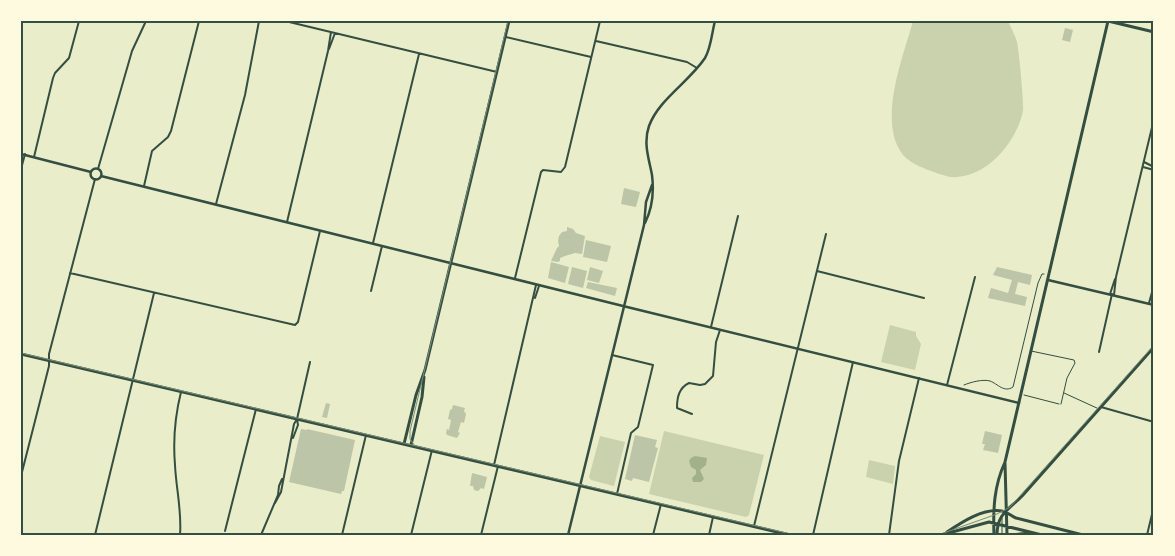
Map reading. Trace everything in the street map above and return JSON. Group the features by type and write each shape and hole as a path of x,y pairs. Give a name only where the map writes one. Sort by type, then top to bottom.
{"main road":[{"path":"404,444 416,395 425,371 509,21"},
{"path":"995,535 993,511 998,480 1005,462 1108,21 1154,32"},
{"path":"995,535 1003,513 1023,495 1154,347"},
{"path":"21,354 790,535"},
{"path":"410,445 422,397 425,371"},
{"path":"1005,462 1003,513 1007,535"},
{"path":"941,535 964,522 993,511 1083,535"},
{"path":"947,532 993,522 1042,535"},
{"path":"1012,535 1032,532"}],"street":[{"path":"34,156 53,78 55,73 69,58 79,21"},
{"path":"101,176 101,172 98,169 132,51 146,21"},
{"path":"144,186 152,151 168,137 171,131 199,21"},
{"path":"216,204 245,95 259,21"},
{"path":"285,21 497,72"},
{"path":"301,25 302,21"},
{"path":"515,279 543,170 560,172 565,169 600,21"},
{"path":"568,535 644,225 646,202 652,185 646,150 650,126 659,110 707,55 715,21"},
{"path":"287,222 331,32"},
{"path":"328,51 335,33"},
{"path":"505,37 591,57"},
{"path":"596,41 687,62 697,68"},
{"path":"373,244 420,54"},
{"path":"1099,352 1154,118"},
{"path":"21,169 23,154 91,172 94,169 98,169"},
{"path":"1144,162 1154,168"},
{"path":"1143,167 1154,168"},
{"path":"91,172 92,177 95,179"},
{"path":"95,179 101,176 144,186 451,264 1018,403"},
{"path":"21,476 49,361 49,354 95,179"},
{"path":"711,328 738,216"},
{"path":"70,273 296,325 320,231"},
{"path":"754,526 826,234"},
{"path":"371,290 382,246"},
{"path":"816,272 924,298"},
{"path":"947,386 975,276"},
{"path":"1048,280 1154,304"},
{"path":"481,535 538,285"},
{"path":"1149,303 1154,285"},
{"path":"94,535 154,293"},
{"path":"692,414 677,408 677,399 683,386 689,383 706,384 713,376 716,342 720,330"},
{"path":"612,355 653,366 638,428 631,433 616,494"},
{"path":"260,535 279,493 279,486 283,477 310,362"},
{"path":"813,535 853,362"},
{"path":"889,535 899,461 919,378"},
{"path":"180,535 180,512 174,452 176,415 181,392"},
{"path":"1100,408 1154,421"},
{"path":"225,531 256,409"},
{"path":"342,535 366,435"},
{"path":"411,535 432,450"},
{"path":"653,535 661,504"},
{"path":"1147,535 1154,506"},
{"path":"709,535 713,516"}],"lane":[{"path":"1031,351 1074,360 1076,363 1067,378 1061,404"},
{"path":"1064,392 1100,408"},
{"path":"1002,535 1005,525"}],"path":[{"path":"960,388 970,382 988,381 1004,389 1013,387 1038,283 1042,274"},
{"path":"1021,395 1061,404"}],"shaded area":[{"path":"913,21 1008,21 1016,39 1023,98 1023,111 1020,122 1015,133 1000,154 991,163 969,175 950,177 928,170 907,159 898,147 893,133 892,118 895,84"},
{"path":"890,325 916,332 916,336 921,344 915,370 881,362"},
{"path":"664,431 764,455 749,515 746,517 649,494"},
{"path":"600,436 625,442 614,486 591,480 589,477"},
{"path":"695,456 707,458 706,465 700,470 704,479 701,482 693,482 692,478 696,474 696,470 691,467 689,461"},
{"path":"869,460 895,466 893,484 866,477"}],"building":[{"path":"1065,28 1073,30 1070,42 1062,40"},
{"path":"624,188 640,192 636,207 621,204"},
{"path":"567,227 585,236 582,254 575,253 560,258 558,262 551,261 559,246 559,236 562,232 567,231"},
{"path":"586,240 611,246 607,262 583,257"},
{"path":"551,262 569,267 565,283 548,278"},
{"path":"572,267 587,271 583,288 568,284"},
{"path":"590,267 603,271 599,283 587,280"},
{"path":"997,267 1032,275 1030,285 1018,282 1015,294 1027,297 1025,306 988,298 991,288 1008,293 1012,280 993,275"},
{"path":"588,282 617,288 615,296 586,288"},
{"path":"326,403 330,404 327,418 322,417"},
{"path":"453,405 465,408 466,414 464,423 461,422 458,432 460,433 457,438 446,433 447,429 449,430 451,420 448,419"},
{"path":"301,429 355,440 344,491 341,494 289,482"},
{"path":"985,431 1002,435 998,453 983,450 985,444 982,444"},
{"path":"635,435 657,440 655,447 658,448 649,482 633,478 632,481 625,479"},
{"path":"472,473 487,477 484,489 481,488 478,491 474,490 473,486 470,486"}],"tram line":[{"path":"415,446 410,439 410,431 508,21"},
{"path":"938,535 997,514 1010,507 1154,345"},
{"path":"21,353 795,535"}]}
